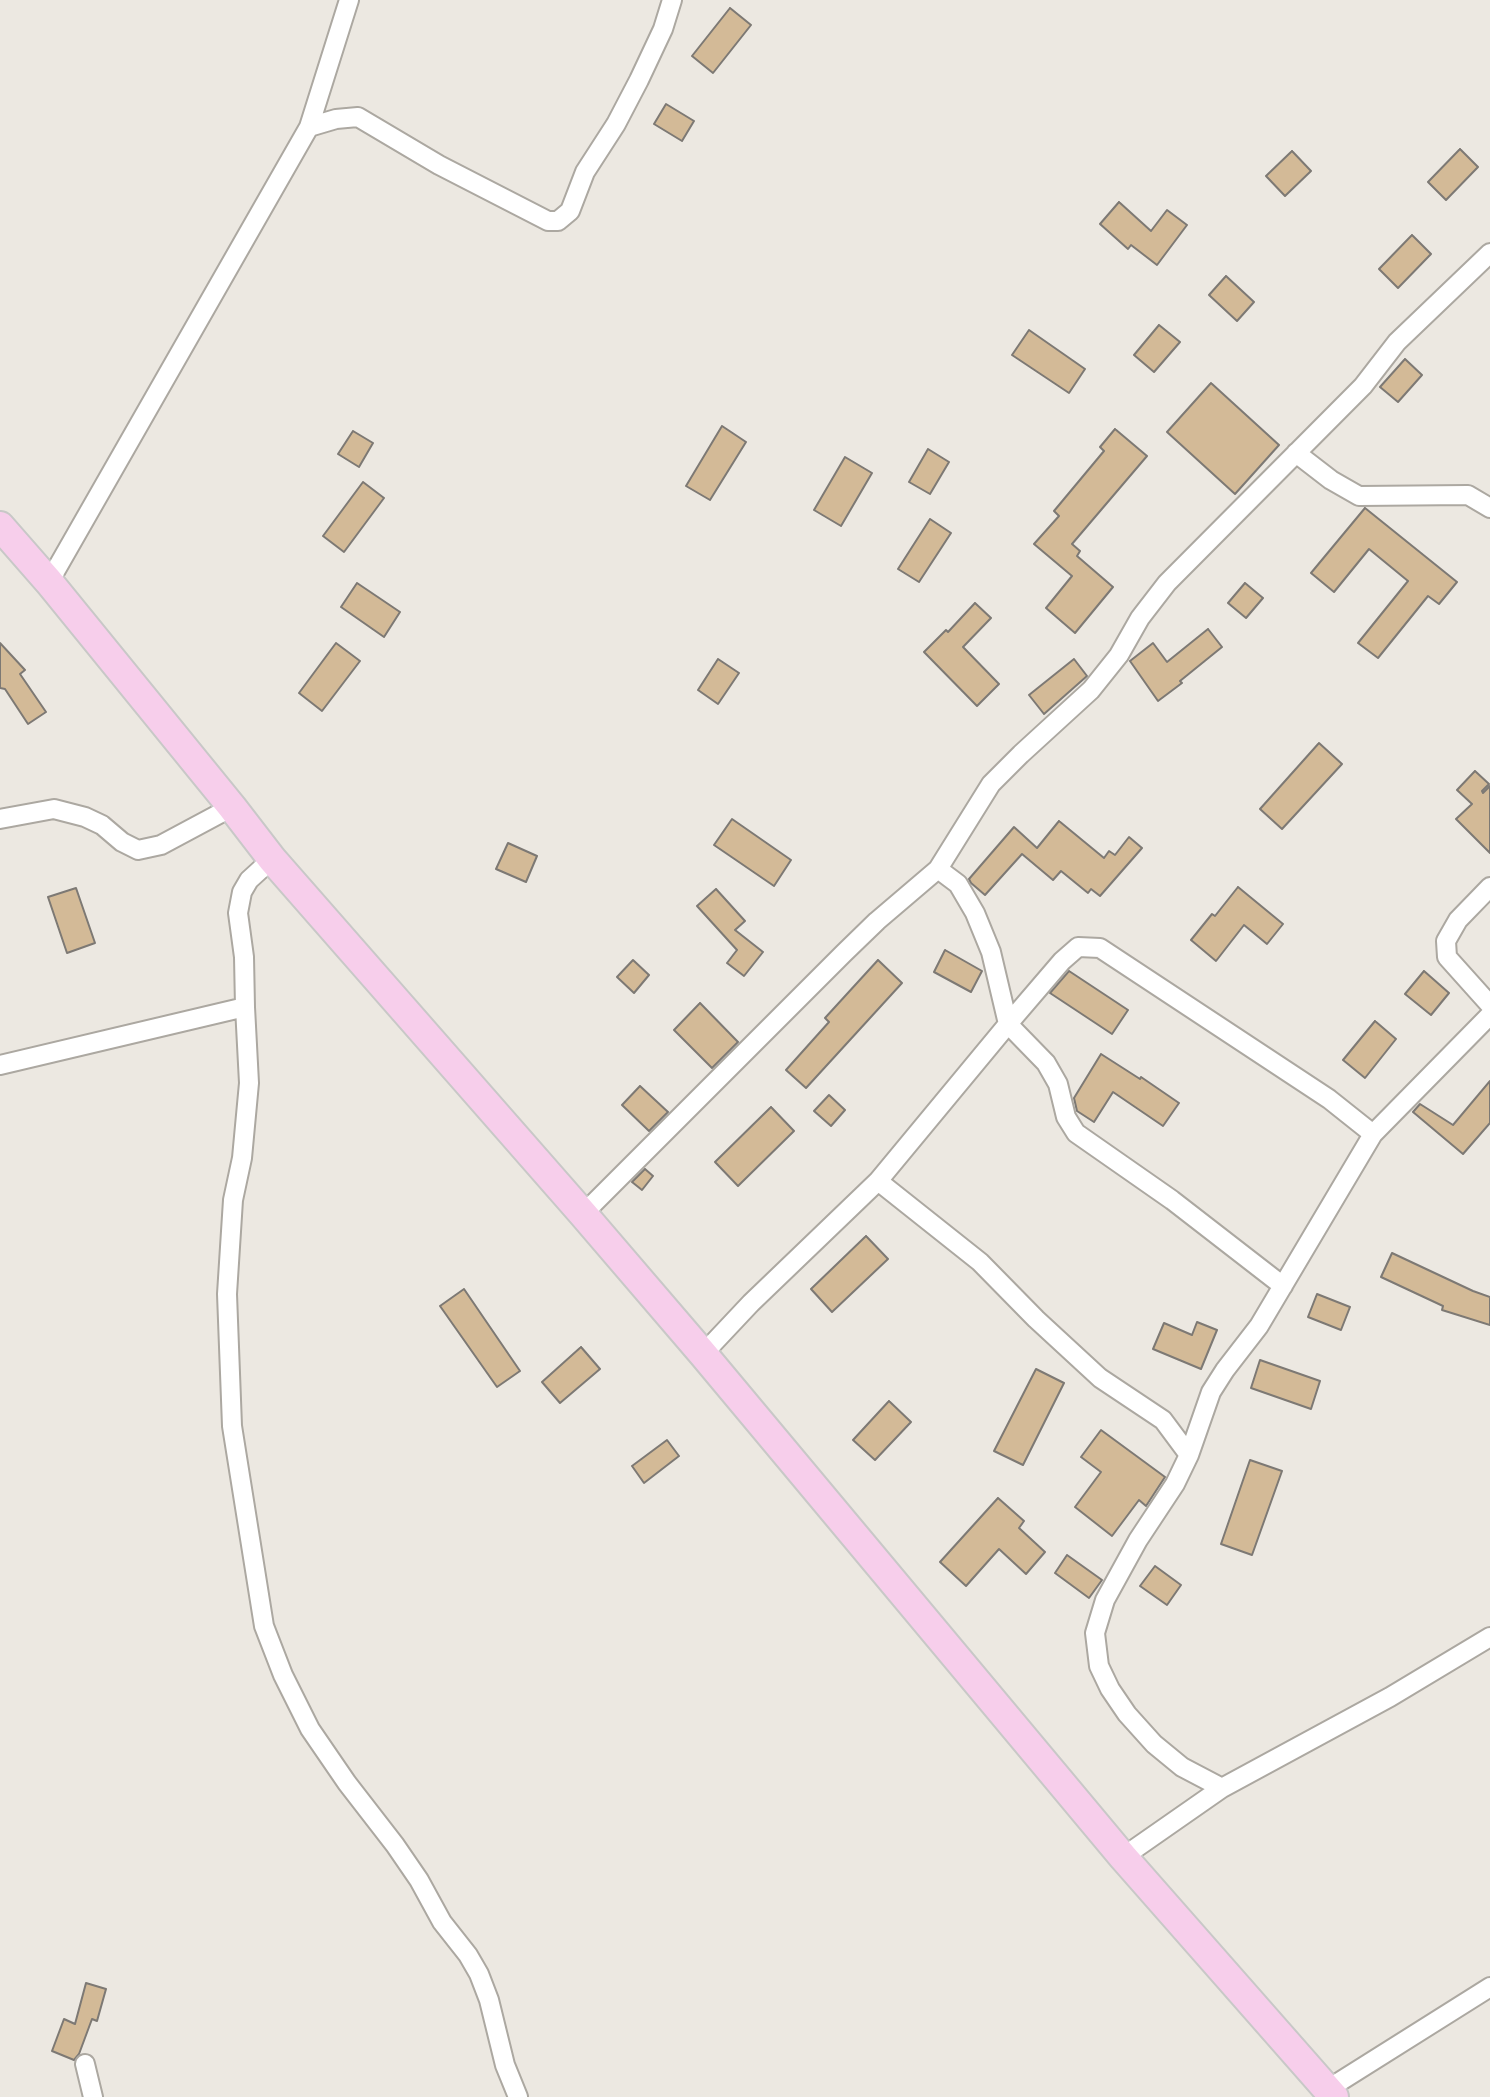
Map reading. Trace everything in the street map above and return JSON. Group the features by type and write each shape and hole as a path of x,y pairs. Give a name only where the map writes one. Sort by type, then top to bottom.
{"main road":[{"path":"0,526 49,582 272,859 583,1214 1123,1857 1331,2093"}],"street":[{"path":"49,582 309,127 349,0"},
{"path":"309,127 336,119 358,117 439,165 548,221 558,221 570,211 585,172 616,124 639,80 663,29 672,0"},
{"path":"583,1214 844,953 938,869 991,784 1091,690 1119,655 1140,618 1167,583 1363,386 1397,342 1490,253"},
{"path":"1296,453 1331,480 1359,496 1468,495 1490,508"},
{"path":"0,819 54,809 94,821 138,850 161,845 232,807"},
{"path":"272,859 249,880 242,892 238,913 244,957 249,1083 242,1158 233,1200 227,1294 232,1426 264,1626 283,1675 310,1729 395,1845 442,1922 479,1974 489,2000 505,2065 518,2097"},
{"path":"938,869 958,884 975,913 991,952 1008,1024 1046,1063 1058,1084 1066,1117 1076,1133 1172,1200 1283,1286"},
{"path":"1490,887 1458,920 1446,941 1447,957 1490,1005"},
{"path":"703,1354 751,1303 878,1181 1008,1024 1062,961 1078,947 1100,948 1329,1099 1373,1134"},
{"path":"0,1065 245,1007"},
{"path":"1222,1788 1182,1767 1154,1744 1110,1689 1099,1666 1095,1633 1105,1600 1138,1540 1175,1484 1189,1455 1211,1392 1259,1326 1373,1134 1490,1015"},
{"path":"878,1181 980,1262 1100,1378 1163,1420 1189,1455"},
{"path":"1123,1857 1222,1788 1390,1697 1490,1637"},
{"path":"1331,2093 1490,1987"},
{"path":"85,2064 93,2097"}],"building":[{"path":"730,8 751,25 713,73 692,56"},
{"path":"666,104 694,121 682,141 654,124"},
{"path":"1460,149 1478,167 1446,200 1428,182"},
{"path":"1292,151 1311,171 1285,196 1266,176"},
{"path":"1119,202 1151,231 1167,210 1187,225 1157,265 1131,245 1128,249 1100,224"},
{"path":"1412,235 1431,254 1398,288 1379,269"},
{"path":"1226,276 1254,302 1237,321 1209,295"},
{"path":"1159,325 1180,342 1154,372 1134,355"},
{"path":"1029,330 1085,369 1069,393 1012,355"},
{"path":"1405,359 1422,375 1398,402 1380,387"},
{"path":"1211,383 1279,445 1235,494 1167,432"},
{"path":"722,426 746,442 710,500 686,486"},
{"path":"1115,429 1147,456 1072,544 1080,551 1077,556 1113,587 1075,633 1046,608 1072,576 1034,544 1059,516 1054,511 1104,451 1100,447"},
{"path":"353,431 373,443 359,467 338,454"},
{"path":"928,449 949,462 930,494 909,482"},
{"path":"845,457 872,473 841,526 814,510"},
{"path":"363,482 384,498 344,552 323,536"},
{"path":"1365,508 1457,582 1439,604 1428,596 1378,658 1358,643 1408,581 1369,549 1334,592 1311,573"},
{"path":"930,519 951,533 919,582 898,569"},
{"path":"357,583 400,612 384,637 341,607"},
{"path":"1245,583 1263,598 1246,618 1228,603"},
{"path":"975,603 991,618 963,647 999,684 977,706 924,652"},
{"path":"1208,629 1222,647 1158,701 1130,661 1153,643 1167,662"},
{"path":"0,643 25,670 20,674 46,712 28,724 5,689 0,688"},
{"path":"336,643 360,661 322,711 299,693"},
{"path":"718,659 739,673 718,704 698,690"},
{"path":"1074,659 1087,676 1044,714 1029,695"},
{"path":"1319,743 1342,764 1282,829 1260,809"},
{"path":"1475,771 1489,784 1483,793 1490,786 1490,853 1456,819 1472,804 1457,790"},
{"path":"732,819 791,860 774,886 714,845"},
{"path":"1059,821 1104,858 1109,851 1115,855 1129,837 1142,848 1100,896 1091,889 1088,893 1061,871 1053,880 1022,854 985,895 971,883 969,879 1014,827 1037,848"},
{"path":"508,843 537,856 526,882 496,869"},
{"path":"1238,887 1283,924 1267,944 1244,925 1216,961 1191,940"},
{"path":"76,888 95,943 67,953 48,897"},
{"path":"716,889 745,921 735,930 763,952 744,976 727,963 737,950 697,906"},
{"path":"945,950 982,971 971,992 934,972"},
{"path":"633,960 649,975 634,993 617,977"},
{"path":"878,960 902,983 806,1088 786,1070 829,1022 825,1018"},
{"path":"1069,971 1128,1010 1112,1034 1050,993"},
{"path":"1424,971 1449,993 1431,1015 1405,994"},
{"path":"700,1003 738,1042 712,1068 674,1030"},
{"path":"1375,1021 1396,1039 1365,1078 1343,1060"},
{"path":"1101,1054 1179,1103 1163,1126 1113,1092 1094,1122 1077,1111 1074,1098"},
{"path":"1490,1081 1490,1123 1463,1154 1413,1112 1420,1104 1453,1125"},
{"path":"640,1086 668,1112 649,1131 622,1105"},
{"path":"829,1095 845,1110 831,1126 814,1111"},
{"path":"771,1107 794,1131 738,1186 715,1162"},
{"path":"645,1169 653,1176 642,1190 632,1182"},
{"path":"866,1236 888,1259 832,1312 811,1289"},
{"path":"1392,1253 1490,1297 1490,1325 1442,1310 1443,1306 1381,1277"},
{"path":"464,1289 520,1371 497,1387 440,1306"},
{"path":"1317,1294 1350,1307 1341,1330 1308,1317"},
{"path":"1197,1322 1217,1330 1201,1369 1153,1349 1164,1323 1192,1335"},
{"path":"581,1347 600,1369 560,1403 542,1382"},
{"path":"1260,1360 1320,1381 1311,1409 1251,1388"},
{"path":"1036,1369 1064,1383 1023,1465 994,1451"},
{"path":"889,1401 911,1422 875,1460 853,1440"},
{"path":"1101,1430 1165,1477 1146,1506 1139,1500 1112,1536 1075,1507 1101,1472 1081,1457"},
{"path":"667,1440 679,1456 644,1483 632,1466"},
{"path":"1250,1460 1282,1471 1252,1555 1221,1544"},
{"path":"998,1498 1024,1521 1019,1528 1045,1552 1026,1574 999,1549 966,1586 940,1562"},
{"path":"1067,1555 1102,1580 1089,1598 1055,1573"},
{"path":"1155,1566 1181,1585 1167,1605 1140,1586"},
{"path":"86,1983 106,1989 97,2021 92,2019 74,2060 52,2051 64,2019 75,2024"}]}
